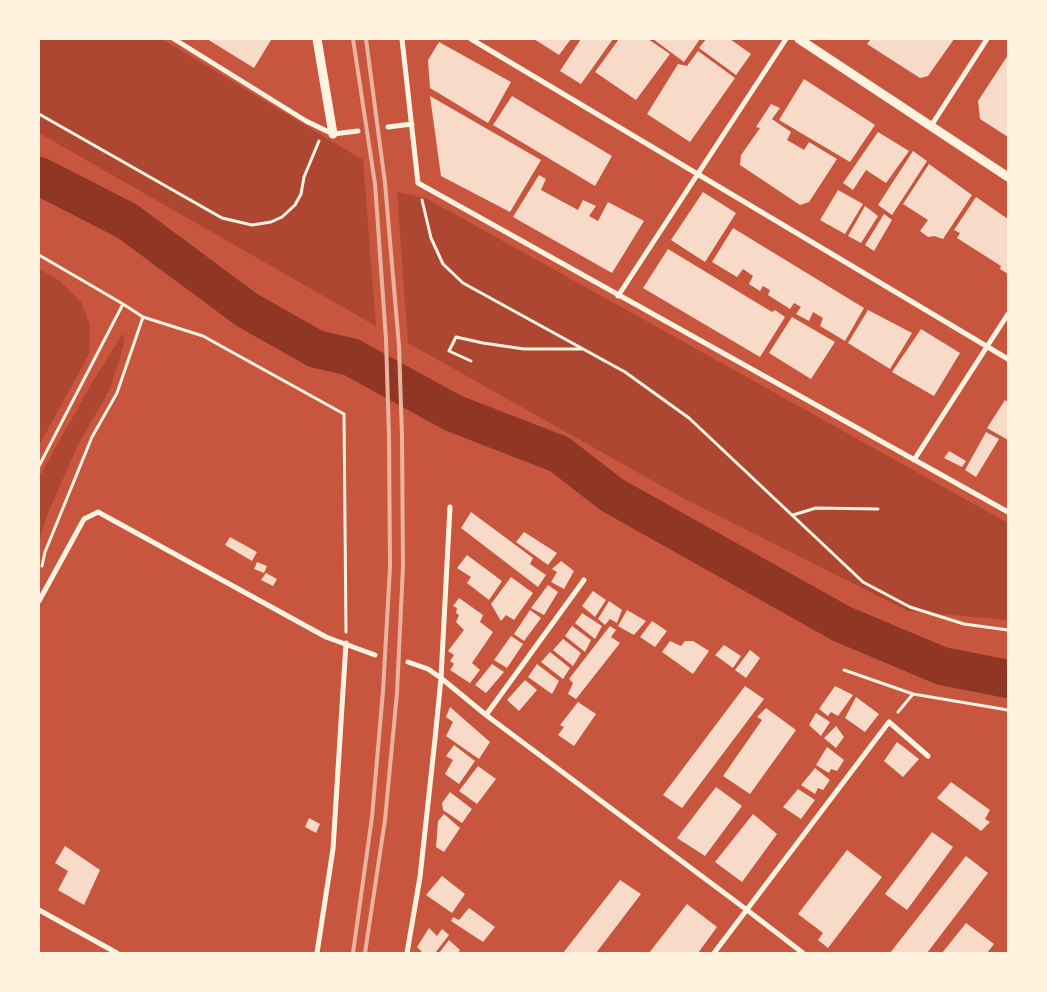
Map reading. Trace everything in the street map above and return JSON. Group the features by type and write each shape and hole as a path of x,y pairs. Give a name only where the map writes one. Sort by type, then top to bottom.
{"street":[{"path":"174,39 306,121 333,134 358,131"},
{"path":"317,39 333,134"},
{"path":"402,39 418,183 1008,512"},
{"path":"471,39 1008,359"},
{"path":"618,296 786,39"},
{"path":"799,39 1008,177"},
{"path":"931,126 987,39"},
{"path":"388,127 412,124"},
{"path":"914,460 1008,314"},
{"path":"407,953 420,877 441,678 450,506"},
{"path":"39,601 84,519 98,512 326,637 376,654"},
{"path":"486,715 584,580"},
{"path":"317,953 333,849 346,643"},
{"path":"408,662 428,669 441,678 486,715 802,953"},
{"path":"714,953 889,722 928,756"},
{"path":"39,910 117,953"}],"path":[{"path":"39,114 222,218 252,225 271,222 282,217 295,205 301,194 304,177 320,139 333,134"},
{"path":"418,183 431,238 443,264 463,283 626,372 689,418 794,515 832,555 863,582 910,607 964,624 1008,630"},
{"path":"39,255 143,317 204,336 344,414 346,643"},
{"path":"39,466 123,304"},
{"path":"42,568 45,552 92,437 118,393 143,317"},
{"path":"470,361 449,351 456,337 524,349 584,349"},
{"path":"794,515 816,508 878,509"},
{"path":"844,670 913,694 1008,710"},
{"path":"889,722 913,694"}],"shaded area":[{"path":"39,39 162,39 363,160 376,326 39,133"},
{"path":"397,192 426,198 1008,523 1008,620 908,611 683,498 408,343"},
{"path":"39,269 60,281 81,302 90,325 89,354 39,446"},
{"path":"123,333 124,344 110,389 77,447 48,513 39,541 39,477 93,381"}],"building":[{"path":"207,39 270,39 271,40 254,68"},
{"path":"534,39 571,39 559,55"},
{"path":"581,39 613,39 581,84 560,71"},
{"path":"619,39 648,39 670,54 636,100 595,72"},
{"path":"653,39 700,39 684,62"},
{"path":"706,39 730,39 751,54 736,75 699,48"},
{"path":"871,39 954,39 928,76 920,78 867,44"},
{"path":"439,42 511,82 488,123 430,88 428,60"},
{"path":"698,51 735,78 690,142 647,114 678,64 687,66"},
{"path":"1008,55 1008,137 980,119 978,101"},
{"path":"804,79 875,125 850,162 779,120"},
{"path":"430,96 541,160 510,212 441,176"},
{"path":"512,96 612,156 595,186 493,125"},
{"path":"771,104 780,108 772,119 791,132 787,140 804,150 809,142 837,159 809,202 800,205 740,165 741,155 760,128 756,127"},
{"path":"878,132 909,151 886,183 866,170 853,190 843,183"},
{"path":"913,151 927,161 892,215 878,205"},
{"path":"929,164 972,195 943,239 934,236 928,237 920,231 928,220 903,204"},
{"path":"539,175 546,179 541,190 578,210 583,200 596,206 589,216 598,221 608,202 644,221 612,273 513,217"},
{"path":"838,190 863,204 845,234 820,220"},
{"path":"703,192 736,213 705,262 671,240"},
{"path":"976,197 1008,219 1008,274 1000,269 1001,266 957,238 960,233 954,230"},
{"path":"865,206 878,216 861,243 848,236"},
{"path":"884,214 892,220 874,251 865,245"},
{"path":"733,228 864,308 845,341 820,326 823,318 813,312 809,321 796,314 801,307 794,303 790,309 768,295 770,290 763,286 760,291 749,284 753,276 743,269 737,277 712,262"},
{"path":"668,249 772,312 775,310 785,317 760,357 643,288"},
{"path":"868,310 912,333 890,369 848,343"},
{"path":"792,317 835,342 811,379 769,353"},
{"path":"921,329 960,353 934,396 892,372"},
{"path":"1005,400 1008,402 1008,440 987,428"},
{"path":"986,432 999,439 976,477 965,470"},
{"path":"949,451 966,461 962,467 944,458"},
{"path":"471,512 533,558 530,564 546,575 538,587 461,528"},
{"path":"524,532 557,553 548,565 516,542"},
{"path":"230,537 257,552 252,561 225,545"},
{"path":"467,555 502,581 489,600 467,583 471,577 457,568"},
{"path":"561,561 574,571 564,589 551,582 557,572 552,569"},
{"path":"257,562 267,566 264,573 254,569"},
{"path":"266,573 277,579 273,586 261,580"},
{"path":"511,577 533,593 514,620 506,615 501,621 491,604"},
{"path":"548,585 558,592 544,615 531,608"},
{"path":"593,591 606,600 595,617 582,606"},
{"path":"459,598 483,615 480,622 493,632 472,663 480,670 470,683 450,670 454,664 450,661 454,655 448,651 464,630 456,622 459,615 456,613 457,608 453,606"},
{"path":"609,601 622,610 617,623 610,619 605,625 598,619"},
{"path":"530,610 541,618 524,641 514,634"},
{"path":"627,610 646,621 634,635 618,626"},
{"path":"582,613 602,626 595,639 575,623"},
{"path":"652,621 667,631 655,647 640,637"},
{"path":"572,626 591,640 585,652 565,636"},
{"path":"610,626 616,630 611,637 620,643 576,699 568,694 573,683 569,679"},
{"path":"511,636 523,644 507,668 494,660"},
{"path":"563,639 581,653 573,666 553,650"},
{"path":"670,641 681,646 685,641 693,641 709,651 693,674 662,652"},
{"path":"724,645 741,656 733,668 715,655"},
{"path":"750,650 760,658 746,678 735,670"},
{"path":"550,652 570,668 563,679 541,662"},
{"path":"492,664 504,672 486,693 475,685"},
{"path":"537,664 559,681 552,694 528,677"},
{"path":"525,680 537,690 519,711 507,700"},
{"path":"745,686 764,699 682,808 663,795"},
{"path":"835,686 853,695 838,716 831,712 828,716 819,709"},
{"path":"856,697 879,714 865,732 845,718"},
{"path":"578,702 596,714 574,746 558,735 564,727 560,725"},
{"path":"450,707 490,742 479,759 446,736 453,722 446,717"},
{"path":"766,708 796,730 750,794 723,776 762,720 757,717"},
{"path":"816,713 830,722 821,736 809,725"},
{"path":"836,726 844,737 836,748 824,738"},
{"path":"897,742 919,759 903,777 884,761"},
{"path":"454,745 475,761 459,784 445,774 453,760 446,756"},
{"path":"827,747 844,760 837,771 831,769 829,773 816,765"},
{"path":"478,766 496,779 477,804 459,791"},
{"path":"815,768 830,780 823,790 818,788 815,794 801,785"},
{"path":"951,782 990,810 985,819 990,822 981,831 937,798"},
{"path":"716,787 742,806 705,856 677,838"},
{"path":"798,789 815,800 801,819 783,807"},
{"path":"450,792 472,809 462,823 443,810 442,803"},
{"path":"444,814 460,828 444,852 436,847 438,821"},
{"path":"753,814 777,834 742,882 715,862"},
{"path":"309,818 320,824 316,833 305,827"},
{"path":"932,832 953,847 907,910 885,894"},
{"path":"65,846 100,870 84,905 58,890 68,871 55,863"},
{"path":"847,850 882,877 828,948 818,940 823,933 798,914"},
{"path":"966,856 988,873 927,953 890,953"},
{"path":"442,876 465,894 452,913 426,895"},
{"path":"620,880 641,894 596,953 563,953"},
{"path":"687,904 717,927 698,953 649,953"},
{"path":"469,908 495,927 483,942 451,921 453,917 459,920"},
{"path":"966,923 994,944 987,953 942,953"},
{"path":"429,928 437,936 442,929 449,935 435,953 423,953 417,947"},
{"path":"449,940 460,950 458,953 439,953"}],"waterway":[{"path":"39,176 127,221 247,310 316,349 351,357 453,413 559,454 612,495 842,624 942,666 1008,679"}],"railway":[{"path":"353,39 375,184 386,339 390,567 383,691 372,817 353,953"},
{"path":"365,953 385,820 397,693 403,566 399,346 385,183 366,39"}]}
